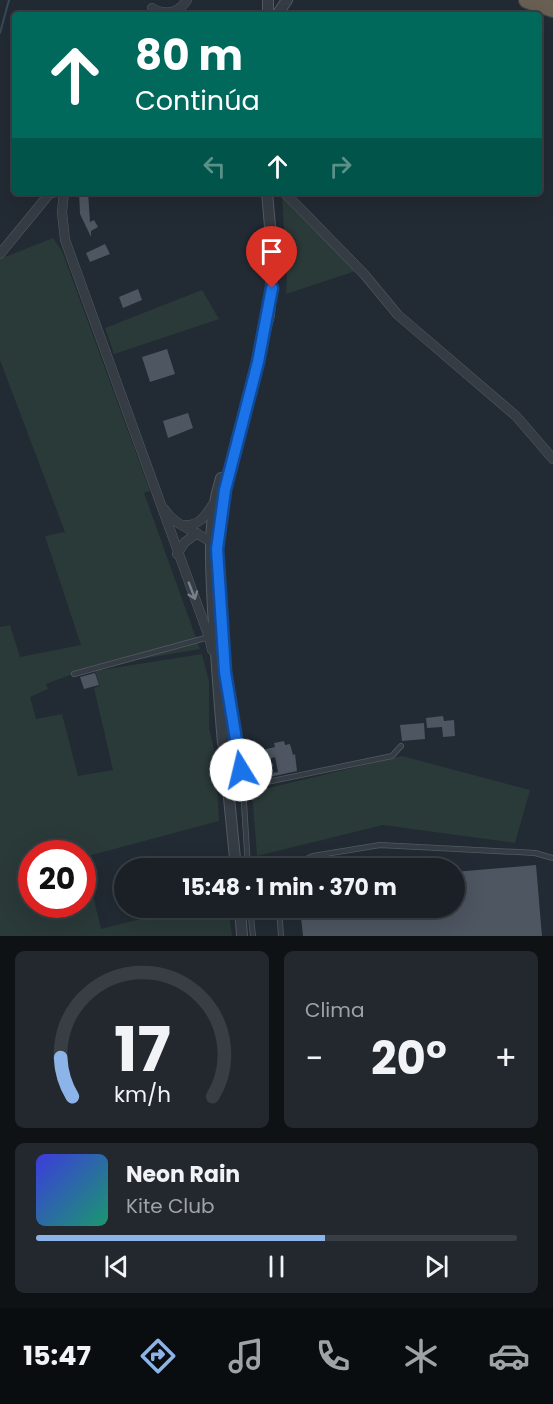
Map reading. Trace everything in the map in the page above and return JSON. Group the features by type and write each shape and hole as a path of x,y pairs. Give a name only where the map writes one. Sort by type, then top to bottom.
{"highway":[{"path":"527,0 553,9"}],"street":[{"path":"177,12 186,0"},
{"path":"0,255 49,195"},
{"path":"64,195 62,212 64,240 221,673"},
{"path":"213,545 269,315 273,261 267,195"},
{"path":"287,195 364,274 398,315 516,416 553,459"},
{"path":"180,524 187,526 204,518 213,504 253,381"},
{"path":"157,497 168,516 213,545"},
{"path":"213,504 213,545 235,858"},
{"path":"177,554 185,542 197,533"},
{"path":"241,918 242,936"}],"lane":[{"path":"74,674 209,637"},
{"path":"221,673 243,787 247,858"},
{"path":"243,787 392,756 401,746"},
{"path":"309,858 380,845 535,853 553,858"},
{"path":"251,918 253,936"},
{"path":"280,918 281,936"}],"shaded area":[{"path":"282,195 356,271 286,294"},
{"path":"53,238 62,251 150,491 144,493 200,649 89,668 46,684 48,689 30,697 36,719 62,714 78,776 113,770 94,688 100,686 95,671 202,654 209,681 209,728 215,753 219,821 96,854 96,840 18,840 18,918 96,918 96,908 101,929 144,918 229,918 232,936 0,936 0,627 10,625 20,657 81,645 45,536 65,532 0,360 0,259"},
{"path":"202,290 219,319 114,354 105,328"},
{"path":"402,756 530,790 515,843 383,825 257,856 252,792"}],"building":[{"path":"79,195 88,195 90,222 94,220 98,227 91,231 91,237 80,214"},
{"path":"105,244 110,254 90,262 86,253"},
{"path":"138,289 142,300 123,308 119,297"},
{"path":"167,349 175,374 150,382 142,357"},
{"path":"188,413 193,428 168,438 163,421"},
{"path":"95,673 99,685 84,689 80,677"},
{"path":"443,716 444,721 454,720 455,736 443,737 442,727 427,728 426,718"},
{"path":"424,723 425,739 402,741 400,725"},
{"path":"284,741 285,745 290,744 293,755 295,754 297,771 256,780 250,753 275,747 274,743","holes":["275,757 278,772 265,774 262,761"]},
{"path":"536,865 542,936 303,936 301,918 465,918 465,871"}],"waterway":[{"path":"0,33 9,0"}],"route":[{"path":"241,770 225,672 217,549 225,490 269,315 272,288"}]}
